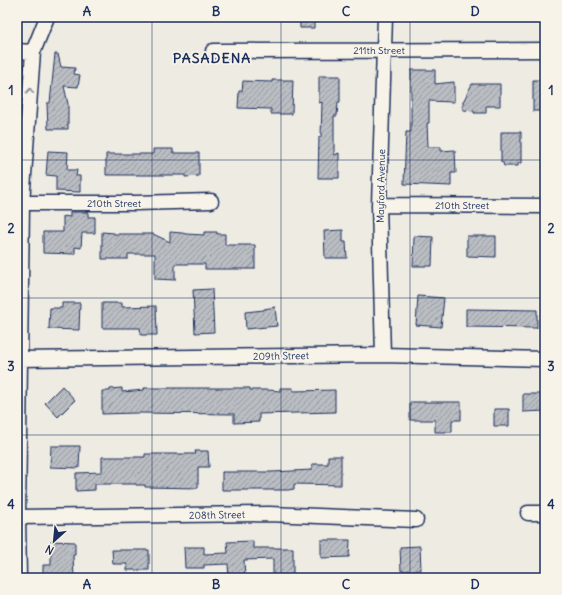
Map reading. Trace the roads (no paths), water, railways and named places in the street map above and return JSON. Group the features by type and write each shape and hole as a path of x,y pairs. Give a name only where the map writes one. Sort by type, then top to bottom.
{"street":[{"path":"19,578 18,359 20,203 33,52 47,17"},
{"name":"Mayford Avenue","path":"383,355 379,205 385,17"},
{"name":"211th Street","path":"213,50 545,50"},
{"path":"17,51 33,52"},
{"name":"210th Street","path":"20,203 135,203 211,201"},
{"name":"210th Street","path":"379,205 545,206"},
{"name":"209th Street","path":"18,359 383,355 545,359"},
{"path":"528,512 545,513"},
{"name":"208th Street","path":"18,517 269,514 416,520"}],"district":[{"name":"PASADENA","path":"212,58"}]}
